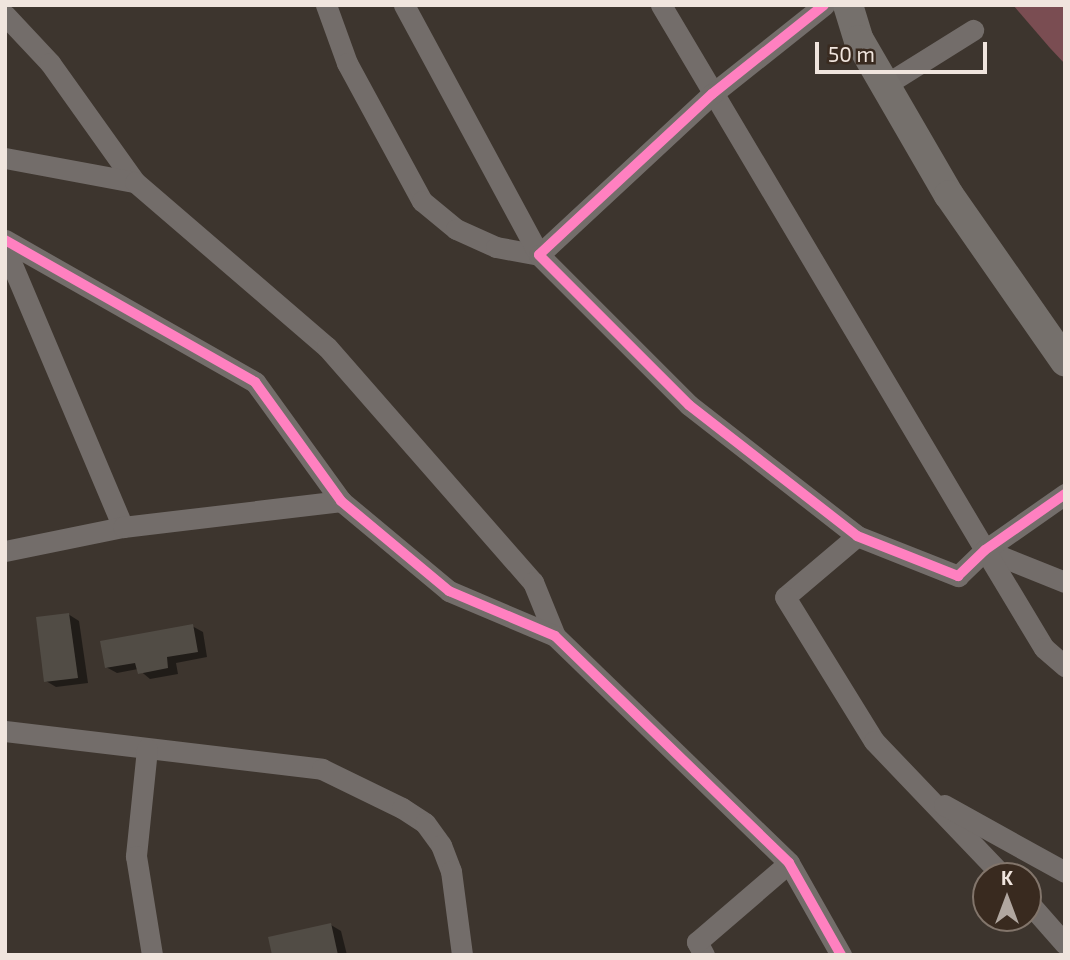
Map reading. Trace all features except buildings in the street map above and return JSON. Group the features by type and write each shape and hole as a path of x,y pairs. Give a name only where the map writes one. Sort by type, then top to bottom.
{"street":[{"path":"326,5 348,62 422,201 466,234 496,247 539,255"},
{"path":"404,5 539,255 689,405 857,536 958,576 985,550 1065,494"},
{"path":"661,5 1044,648 1065,666"},
{"path":"539,255 712,94 824,5"},
{"path":"848,5 859,40 949,195 1065,361"},
{"path":"5,15 50,63 135,182 327,347 533,582 555,636"},
{"path":"885,85 973,30"},
{"path":"5,158 135,182"},
{"path":"5,240 255,382 341,501 449,591 555,636 789,863 841,955"},
{"path":"5,248 123,527"},
{"path":"5,551 123,527 341,501"},
{"path":"857,536 785,597 874,741 990,862"},
{"path":"985,550 1065,582"},
{"path":"5,731 322,769 402,808 425,823 441,845 451,871 462,955"},
{"path":"147,749 136,856 152,955"},
{"path":"925,794 1065,872"},
{"path":"704,955 697,942 789,863"},
{"path":"1042,911 1058,921 1065,944"}],"shaded area":[{"path":"1013,5 1065,5 1065,64 1050,48"}],"cycle path":[{"path":"824,5 712,94 539,255 689,405 857,536 958,576 985,550 1065,494"},
{"path":"5,240 255,382 341,501 449,591 555,636 789,863 841,955"}]}
